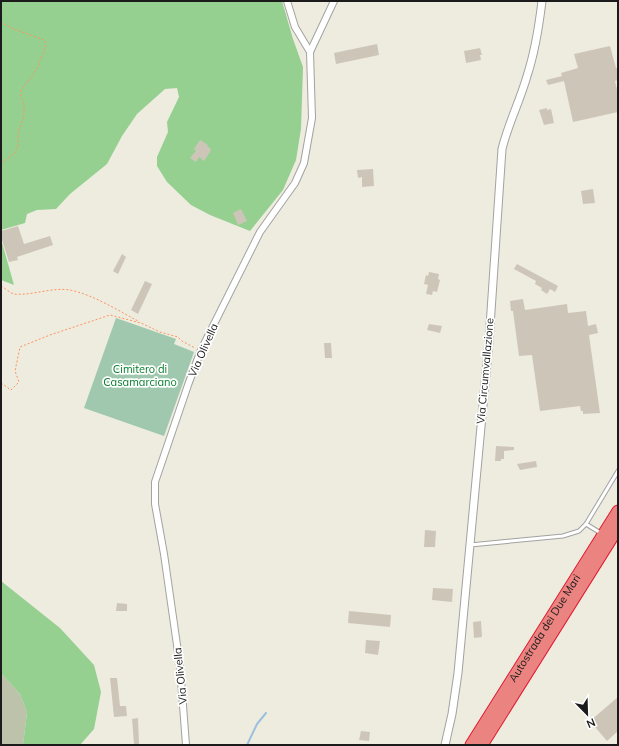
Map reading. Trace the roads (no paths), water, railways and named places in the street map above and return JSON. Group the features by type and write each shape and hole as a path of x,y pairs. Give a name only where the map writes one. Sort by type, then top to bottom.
{"highway":[{"name":"Autostrada dei Due Mari","path":"471,745 618,511"},
{"name":"Autostrada dei Due Mari","path":"482,745 618,528"}],"street":[{"path":"287,1 294,27 310,52"},
{"name":"Via Olivella","path":"186,745 180,666 164,554 155,504 155,482 201,350 260,232 295,184 304,163 312,118 310,52 334,1"},
{"name":"Via Circumvallazione","path":"445,745 452,714 458,673 489,341 502,149 506,133 528,76 536,41 542,1"}],"lane":[{"path":"470,545 563,536 579,531 586,524 618,472"},
{"path":"586,524 600,532"}],"waterway":[{"path":"247,745 257,724 266,713"}],"park label":[{"name":"Cimitero di Casamarciano","path":"140,375"}]}
